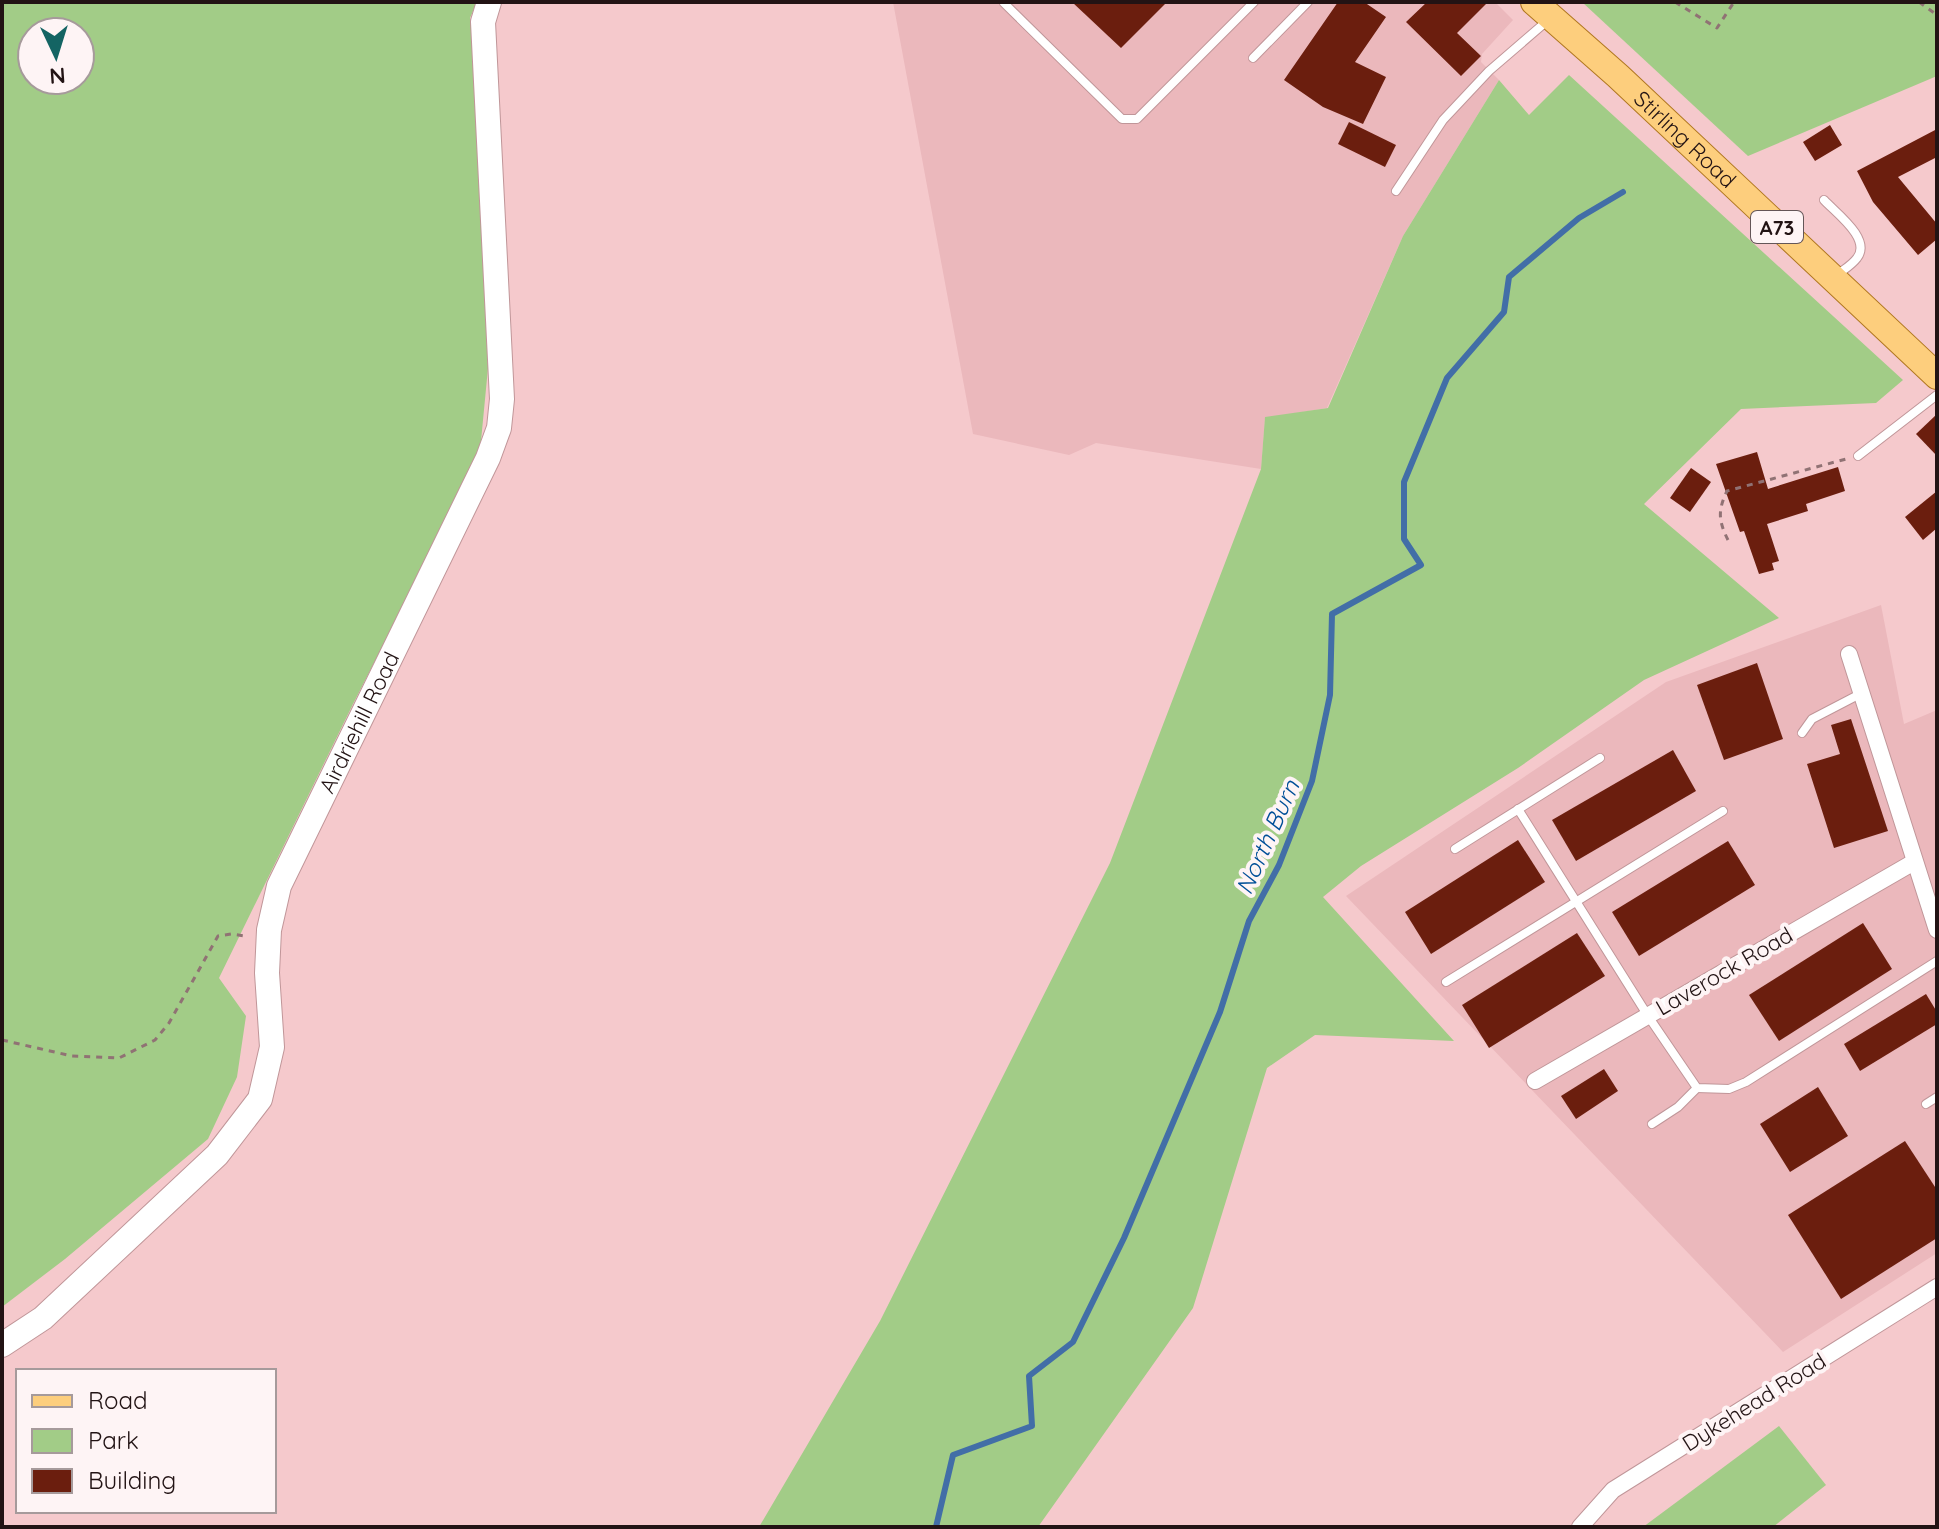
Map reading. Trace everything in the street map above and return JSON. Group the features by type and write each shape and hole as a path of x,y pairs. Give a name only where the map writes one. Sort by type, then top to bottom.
{"main road":[{"name":"Stirling Road","path":"1543,10 1618,76 1937,376"}],"street":[{"name":"Airdriehill Road","path":"2,1345 43,1318 217,1155 260,1099 272,1047 269,930 279,886 488,458 499,428 502,399 483,22 489,2"},
{"path":"1849,654 1937,930"},
{"name":"Laverock Road","path":"1535,1081 1914,862"},
{"name":"Dykehead Road","path":"1580,1527 1613,1490 1937,1287"}],"lane":[{"path":"1004,3 1122,119 1130,121 1137,119 1254,2"},
{"path":"1253,58 1308,2"},
{"path":"1396,191 1443,120 1543,10"},
{"path":"1824,200 1855,233 1861,246 1859,256 1832,280"},
{"path":"1858,456 1937,395"},
{"path":"1802,733 1812,719 1862,693"},
{"path":"1455,849 1600,758"},
{"path":"1518,809 1697,1088"},
{"path":"1446,982 1723,811"},
{"path":"1652,1124 1678,1107 1697,1088 1729,1089 1746,1082 1937,961"},
{"path":"1926,1104 1937,1097"}],"path":[{"path":"1675,2 1717,28 1734,2"},
{"path":"1919,2 1937,15"},
{"path":"1728,540 1720,525 1718,509 1727,491 1858,456"},
{"path":"2,1040 72,1056 119,1058 155,1040 169,1023 218,936 246,936 268,953"}],"shaded area":[{"path":"893,2 1495,2 1513,20 1482,54 1481,62 1499,80 1403,236 1327,408 1265,418 1261,469 1096,443 1069,455 973,434"},
{"path":"1881,605 1904,724 1937,710 1937,1253 1783,1352 1346,896 1666,682"}],"green space":[{"path":"2,2 477,2 470,18 474,49 488,368 481,441 468,479 353,704 219,978 246,1016 237,1077 208,1139 65,1259 2,1307"},
{"path":"1582,2 1937,2 1937,76 1748,156"},
{"path":"1569,75 1903,380 1876,403 1741,409 1644,504 1779,618 1644,680 1518,768 1361,866 1323,897 1454,1041 1315,1035 1267,1068 1193,1308 1038,1527 759,1527 880,1321 1110,863 1261,469 1265,417 1328,408 1403,236 1499,80 1529,115"},
{"path":"1779,1426 1826,1485 1773,1527 1643,1527"}],"building":[{"path":"1072,2 1167,2 1121,48"},
{"path":"1338,2 1364,2 1386,17 1355,62 1386,77 1363,124 1323,107 1284,80"},
{"path":"1427,2 1488,2 1457,33 1481,56 1461,76 1406,22"},
{"path":"1349,122 1396,145 1385,167 1338,144"},
{"path":"1830,125 1842,145 1815,161 1803,142"},
{"path":"1937,129 1937,157 1898,177 1937,224 1937,239 1918,255 1873,202 1857,171"},
{"path":"1937,414 1937,456 1916,434"},
{"path":"1757,452 1768,489 1838,467 1845,491 1806,504 1808,511 1767,524 1779,561 1772,563 1774,570 1759,574 1744,531 1740,532 1716,464"},
{"path":"1691,468 1711,482 1690,512 1670,498"},
{"path":"1937,491 1937,528 1923,540 1905,517"},
{"path":"1757,663 1783,739 1724,760 1697,685"},
{"path":"1851,719 1888,831 1834,848 1807,764 1840,754 1831,725"},
{"path":"1673,750 1696,791 1576,861 1552,820"},
{"path":"1518,840 1545,882 1431,954 1405,912"},
{"path":"1728,841 1755,885 1639,956 1612,912"},
{"path":"1863,923 1892,969 1779,1041 1749,995"},
{"path":"1577,933 1605,976 1489,1048 1462,1005"},
{"path":"1926,994 1937,1012 1937,1024 1860,1071 1844,1044"},
{"path":"1604,1069 1618,1091 1576,1119 1561,1096"},
{"path":"1818,1087 1848,1136 1790,1172 1760,1124"},
{"path":"1905,1141 1937,1190 1937,1238 1841,1299 1788,1215"}],"waterway":[{"name":"North Burn","path":"936,1527 953,1455 1032,1426 1029,1376 1073,1342 1124,1238 1220,1012 1249,921 1279,865 1312,781 1330,695 1332,614 1421,565 1404,539 1404,482 1447,378 1504,312 1509,277 1579,218 1623,192"}]}
